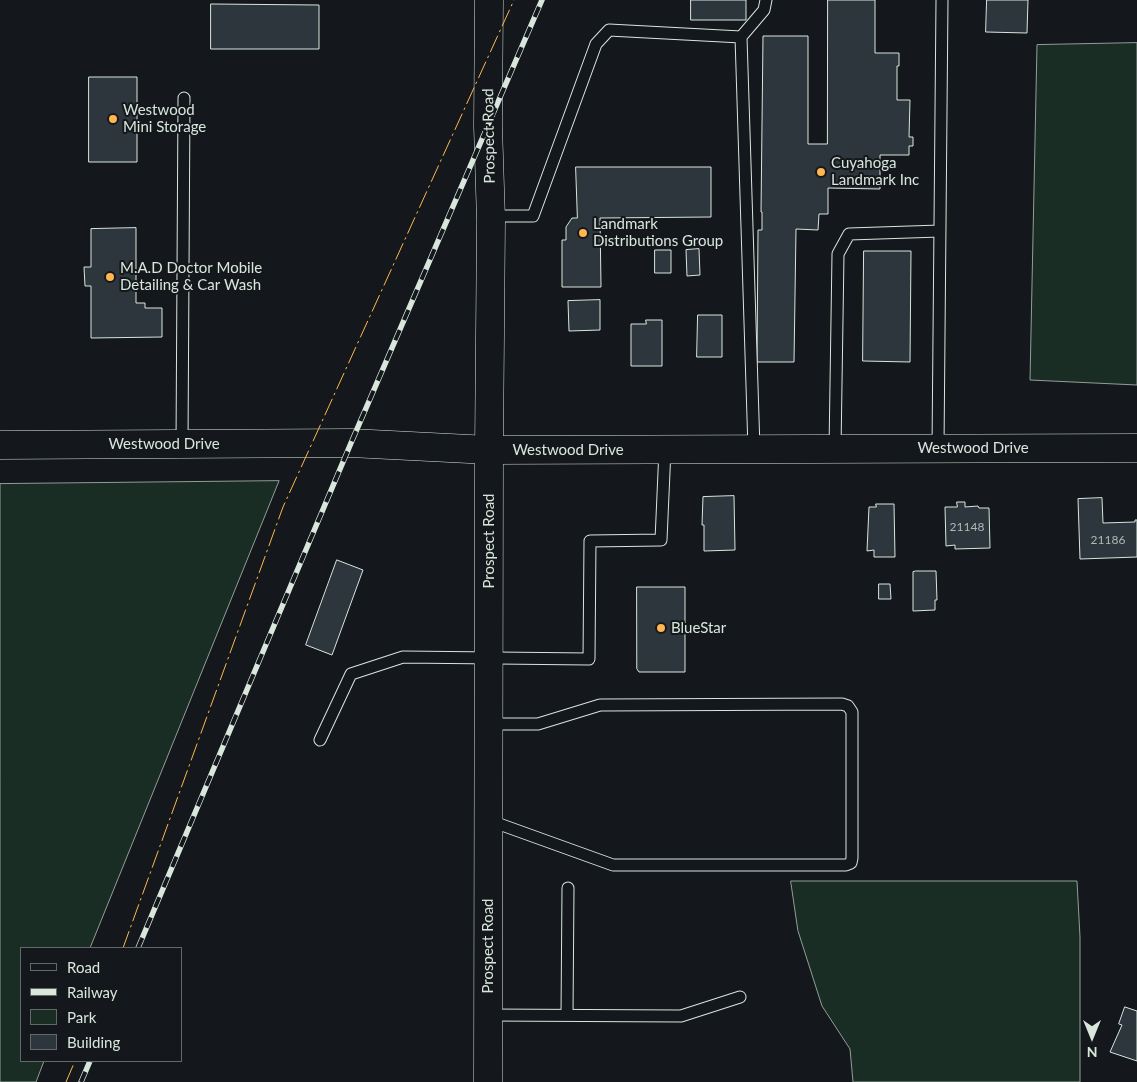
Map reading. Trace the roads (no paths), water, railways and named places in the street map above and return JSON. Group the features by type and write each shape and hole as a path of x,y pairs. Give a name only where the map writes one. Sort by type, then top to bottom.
{"street":[{"name":"Prospect Road","path":"488,1082 491,216 488,126 489,0"},
{"name":"Westwood Drive","path":"0,445 351,443 489,450 1137,448"}],"lane":[{"path":"754,449 741,38 764,10 766,0"},
{"path":"938,448 942,0"},
{"path":"491,216 534,216 596,44 609,30 741,38"},
{"path":"182,444 184,98"},
{"path":"835,449 838,254 848,234 940,231"},
{"path":"320,740 351,674 403,657 589,659 590,542 660,540 665,449"},
{"path":"488,724 538,724 600,705 842,704 848,706 852,712 852,858 851,863 846,865 613,865 488,820"},
{"path":"567,1015 568,888"},
{"path":"488,1015 681,1016 740,997"}],"railway":[{"path":"138,947 351,443 542,0"},
{"path":"81,1082 90,1062"}],"place":[{"name":"Westwood Mini Storage","path":"113,119"},
{"name":"Cuyahoga Landmark Inc","path":"821,172"},
{"name":"Landmark Distributions Group","path":"583,233"},
{"name":"M.A.D Doctor Mobile Detailing & Car Wash","path":"110,277"},
{"name":"BlueStar","path":"661,628"}]}
